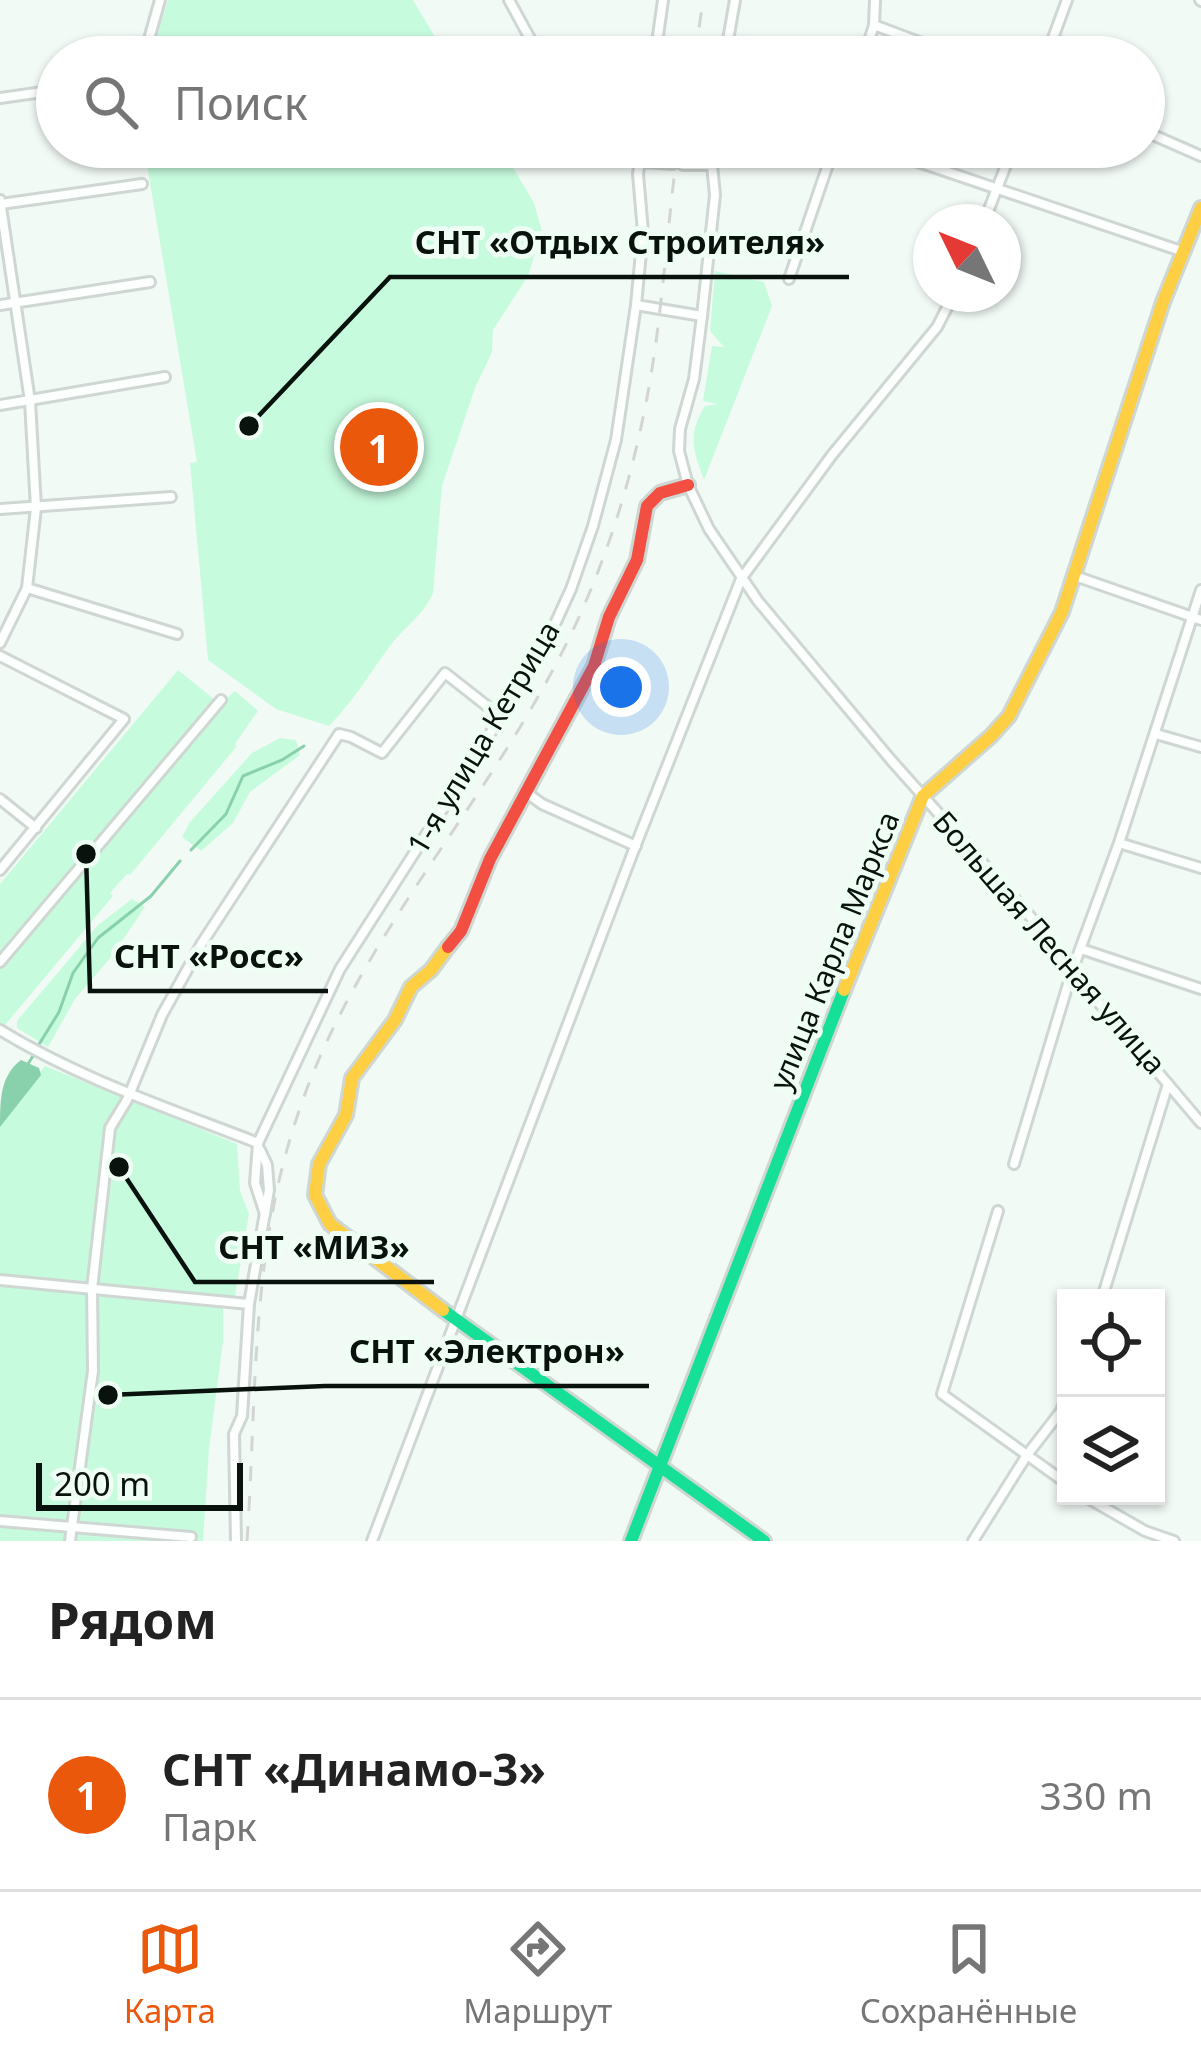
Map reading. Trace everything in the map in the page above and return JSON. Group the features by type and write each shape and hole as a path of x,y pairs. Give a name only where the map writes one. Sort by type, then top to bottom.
{"street":[{"path":"151,36 160,0"},
{"path":"509,0 529,36"},
{"path":"658,36 663,0"},
{"path":"729,36 735,0"},
{"path":"871,36 874,0"},
{"path":"1053,36 1066,0"},
{"path":"874,25 903,36"},
{"path":"0,98 36,93"},
{"path":"1165,140 1201,156"},
{"name":"1-я улица Кетрица","path":"258,1143 340,969 501,717 549,637 571,589 616,440 643,232 640,168"},
{"path":"712,168 716,195 702,316 694,379 680,428 679,451 687,479 647,506 637,560 609,617 595,666 490,859 461,931 411,987 395,1020 352,1078 346,1115 319,1164 315,1196 330,1224 764,1541"},
{"path":"789,279 827,168"},
{"path":"934,168 1184,252"},
{"path":"991,204 1005,168"},
{"path":"0,643 26,588 36,508 30,401 0,203 142,184"},
{"name":"улица Карла Маркса","path":"631,1541 923,796 1009,716 1045,647 1075,576 1162,302 1201,208"},
{"path":"0,305 150,282"},
{"path":"636,305 702,316"},
{"path":"372,1541 741,579 945,312"},
{"path":"0,405 165,377"},
{"name":"Большая Лесная улица","path":"687,479 709,529 741,579 1201,1123"},
{"path":"0,509 171,496"},
{"path":"1075,576 1197,619"},
{"path":"26,588 177,634"},
{"path":"1014,1164 1072,971 1197,619 1201,590"},
{"path":"0,656 124,719 0,870"},
{"path":"70,1541 94,1370 92,1289 110,1128 162,1015 202,943 339,734 382,753 445,673 501,717"},
{"path":"0,962 221,700"},
{"path":"1156,734 1201,748"},
{"path":"527,793 636,846"},
{"path":"0,799 36,828"},
{"path":"1119,843 1201,868"},
{"path":"1081,949 1201,989"},
{"path":"0,1030 51,1059 258,1143 269,1178 249,1304 242,1416 234,1434 236,1541"},
{"path":"1105,1289 1168,1083"},
{"path":"998,1210 942,1394 1057,1477"},
{"path":"0,1280 249,1304"},
{"path":"973,1541 1057,1416"},
{"path":"1099,1505 1144,1532 1174,1541"},
{"path":"0,1521 190,1537"}],"shaded area":[{"path":"168,0 413,0 434,36 157,36"},
{"path":"148,168 513,168 534,203 542,231 528,276 493,330 492,352 442,486 433,593 329,726 276,709 208,660 190,463 197,462"},
{"path":"715,271 764,282 772,306 704,480 694,434 705,406 718,404 703,401 712,346 724,347 710,331"},
{"path":"178,670 220,704 235,691 258,711 237,746 110,893 113,896 0,1031 0,884"},
{"path":"280,738 296,740 300,755 250,792 233,823 201,851 182,837 252,753"},
{"path":"132,899 145,907 75,999 48,1047 17,1028 17,1021 98,925"},
{"path":"21,1060 39,1068 41,1075 0,1127 5,1081"},
{"path":"45,1066 237,1144 240,1191 249,1214 235,1296 223,1302 203,1541 0,1541 0,1119"}],"waterway":[{"path":"191,850 226,814 243,776 304,746"},
{"path":"38,1046 59,1012 73,973 98,938 151,896 180,861"},
{"path":"28,1064 33,1056"}],"railway":[{"path":"698,36 703,0"},
{"path":"247,1541 264,1270 283,1164 299,1111 351,993 525,720 594,581 624,496 645,408 676,168"}],"traffic: fast":[{"path":"631,1541 844,990"},
{"path":"443,1310 764,1541"}],"traffic: slow":[{"path":"844,990 923,796 1009,716 1062,612 1163,302 1201,208"},
{"path":"443,1310 330,1224 315,1195 319,1164 346,1115 352,1078 395,1020 411,987 448,947"}],"traffic: jam":[{"path":"448,947 461,931 490,859 594,666 609,617 637,560 647,506 660,493 688,485"}],"place":[{"name":"СНТ «Отдых Строителя»","path":"249,426"},
{"name":"СНТ «Динамо-3»","path":"379,447"},
{"name":"СНТ «Росс»","path":"86,854"},
{"name":"СНТ «МИЗ»","path":"119,1167"},
{"name":"СНТ «Электрон»","path":"108,1395"}]}
